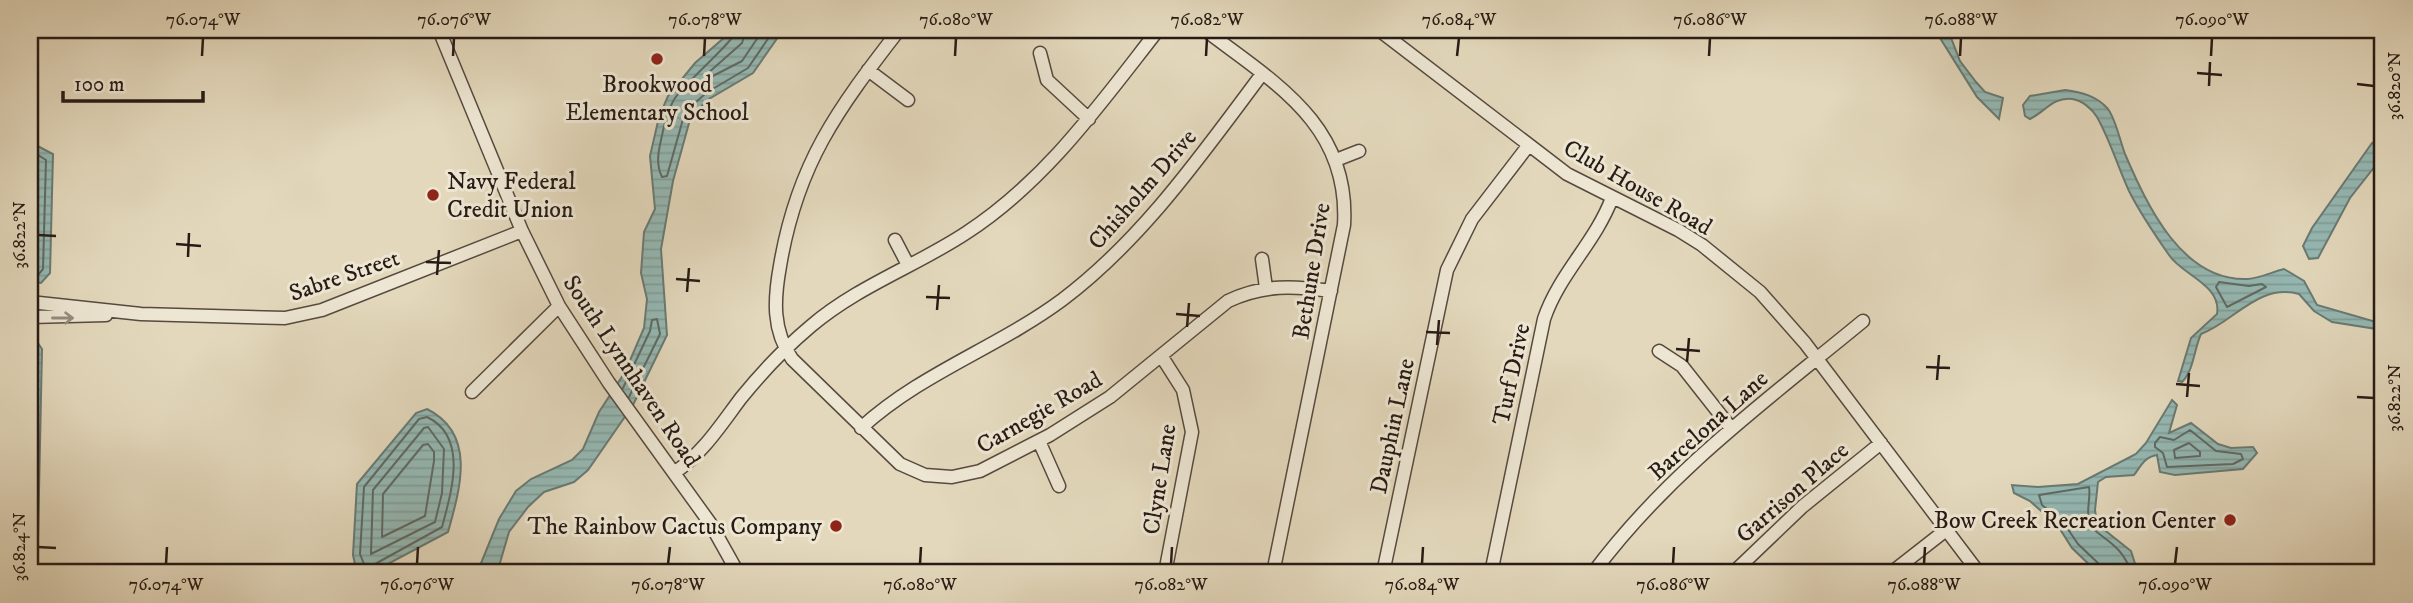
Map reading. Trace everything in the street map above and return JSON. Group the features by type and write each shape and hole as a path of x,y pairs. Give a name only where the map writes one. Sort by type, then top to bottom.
{"street":[{"name":"South Lynnhaven Road","path":"439,30 522,231 559,306 609,383 710,523 738,573"},
{"path":"785,349 776,326 776,293 784,238 796,196 826,130 900,30"},
{"path":"674,473 699,453 741,398 785,349 838,305 964,235 1042,172 1089,119 1158,30"},
{"name":"Bethune Drive","path":"1205,30 1262,74 1311,118 1336,160 1345,208 1331,291 1272,573"},
{"name":"Club House Road","path":"1379,30 1567,174 1678,230 1739,273 1776,309 1817,359 1979,573"},
{"path":"1040,53 1042,70 1053,88 1089,119"},
{"path":"868,70 908,100"},
{"name":"Chisholm Drive","path":"861,428 909,388 1007,337 1096,272 1172,191 1262,74"},
{"name":"Dauphin Lane","path":"1382,573 1447,270 1472,219 1528,146"},
{"path":"1336,160 1359,150"},
{"name":"Turf Drive","path":"1491,573 1547,311 1557,285 1591,239 1612,198"},
{"name":"Sabre Street","path":"30,302 130,313 264,319 306,314 522,231"},
{"path":"895,240 908,265"},
{"path":"1262,259 1266,288"},
{"name":"Carnegie Road","path":"785,349 861,428 900,464 939,477 980,471 1039,441 1110,397 1162,357 1214,310 1243,294 1266,288 1294,286 1331,291"},
{"path":"472,392 559,306"},
{"name":"Sabre Street","path":"30,317 68,318 130,313"},
{"name":"Barcelona Lane","path":"1593,573 1664,491 1730,427 1863,321"},
{"path":"1659,351 1682,366 1730,427"},
{"name":"Clyne Lane","path":"1162,357 1183,390 1192,432 1164,573"},
{"path":"1039,441 1059,485"},
{"name":"Garrison Place","path":"1733,573 1802,507 1881,443"},
{"path":"1891,573 1946,530"},
{"path":"616,573 629,573"}],"water":[{"path":"733,30 783,30 753,73 709,99 691,116 673,181 661,249 667,335 633,405 588,470 574,482 544,492 528,507 509,532 497,573 477,573 499,519 516,491 531,479 572,460 583,449 599,412 625,372 644,328 647,299 641,273 644,232 655,209 650,156 659,117 668,96 695,63"},
{"path":"1935,30 1948,30 1960,61 1976,82 1985,92 2003,98 1999,119 1977,97"},
{"path":"2065,90 2088,95 2108,109 2125,154 2156,217 2186,254 2204,268 2225,277 2248,279 2284,269 2304,281 2317,305 2383,324 2383,330 2332,322 2314,311 2299,294 2271,294 2247,305 2201,334 2189,372 2182,382 2178,381 2191,338 2217,314 2217,304 2207,288 2175,262 2148,224 2129,191 2102,126 2090,108 2079,101 2065,99 2055,102 2030,119 2025,116 2023,105 2030,96"},
{"path":"2383,138 2383,156 2350,198 2318,258 2309,259 2303,246 2312,228 2372,143"},
{"path":"30,142 53,154 50,273 41,283 30,281"},
{"path":"31,333 42,349 38,540 30,567"},
{"path":"2172,400 2177,405 2169,433 2191,423 2218,444 2231,448 2253,447 2257,453 2243,469 2175,475 2160,472 2157,455 2146,460 2134,475 2106,477 2098,482 2095,510 2097,524 2131,551 2138,573 2098,573 2072,548 2058,526 2030,501 2014,493 2012,485 2038,487 2078,484 2136,454 2146,443"},
{"path":"427,409 443,420 453,433 459,448 460,481 448,532 371,573 356,569 353,555 357,484 416,413"}],"place":[{"name":"Brookwood Elementary School","path":"657,59"},
{"name":"Navy Federal Credit Union","path":"433,195"},
{"name":"Bow Creek Recreation Center","path":"2230,520"},
{"name":"The Rainbow Cactus Company","path":"836,526"}]}
